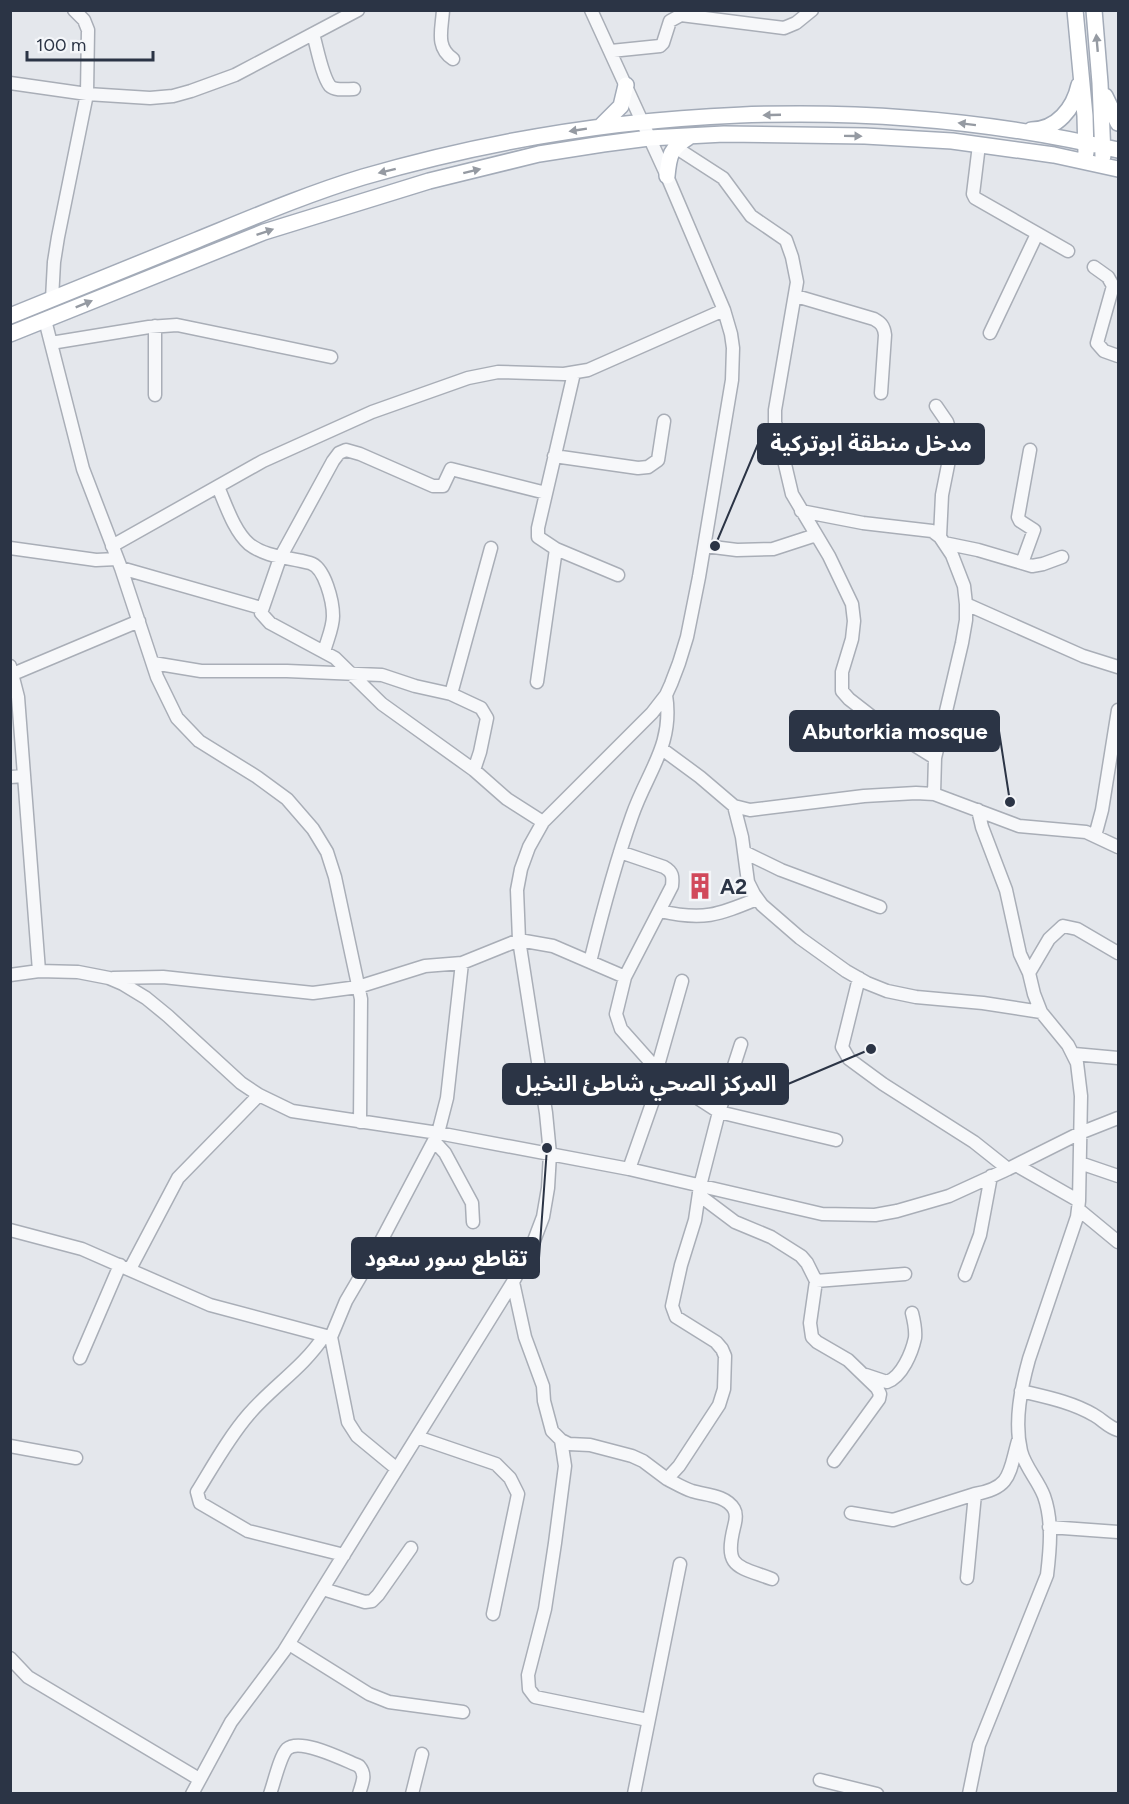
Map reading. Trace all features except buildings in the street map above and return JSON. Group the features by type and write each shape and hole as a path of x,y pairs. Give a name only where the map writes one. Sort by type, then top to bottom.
{"main road":[{"path":"1075,10 1087,143 1086,162"},
{"path":"10,334 264,232 429,182 539,154 649,138 724,134 866,136 952,141 1111,167 1111,149 1100,83 1094,10"},
{"path":"1005,129 1037,130 1063,117 1072,105 1081,73"},
{"path":"1100,83 1119,123"},
{"path":"601,126 621,106 626,85"},
{"path":"10,316 254,216 362,178 516,139 601,126 688,118 816,114 936,121 1005,129 1111,149"},
{"path":"667,176 668,160 675,147 689,137"}],"street":[{"path":"52,299 58,237 87,94 88,30 84,20 74,10"},
{"path":"10,83 87,94 150,98 173,96 191,92 235,75 358,10"},
{"path":"443,10 442,47 445,54 453,59"},
{"path":"192,1794 231,1722 289,1644 513,1282 532,1246 543,1217 550,1154 519,940 516,909 521,869 529,847 543,822 566,797 630,737 666,695 687,637 723,439 734,361 731,334 667,176 591,10"},
{"path":"611,51 660,46 670,21 681,15 784,27 796,23 812,10"},
{"path":"313,34 330,86 337,89 354,89"},
{"path":"979,145 975,198 1068,251"},
{"path":"675,147 723,178 751,216 786,240 797,282 775,410 775,422 792,495 833,564 852,604 854,621 852,639 842,672 842,691 885,727 935,758"},
{"path":"990,333 1037,234"},
{"path":"1094,267 1108,277 1113,286 1097,343 1104,351 1119,356"},
{"path":"796,296 881,323 885,335 881,393"},
{"path":"112,546 263,461 372,412 468,378 498,372 574,373 612,361 723,310"},
{"path":"45,320 83,469 119,563 153,663 177,718 188,731 214,752 257,777 287,799 327,852 335,877 361,1009 360,1122"},
{"path":"51,343 155,326 177,325 331,357"},
{"path":"155,326 155,395"},
{"path":"574,373 538,528 538,537 556,549 618,575"},
{"path":"936,406 947,422 951,434 951,450 942,495 942,540"},
{"path":"554,456 638,468 648,467 658,460 664,421"},
{"path":"543,822 507,799 474,770 382,704 335,658 270,623 263,617 261,608 280,558 333,461 339,453 346,450 434,486 443,486 451,469 546,493"},
{"path":"1022,563 1034,530 1018,518 1030,450"},
{"path":"218,487 240,533 248,543 258,550 280,558 313,563 322,575 328,589 333,616 324,652"},
{"path":"801,511 863,523 932,531 942,540 952,555 964,586 966,620 935,758 934,794"},
{"path":"705,546 737,550 773,549 816,535"},
{"path":"942,540 1032,566 1062,557"},
{"path":"10,548 119,563 261,608"},
{"path":"452,694 491,548"},
{"path":"537,682 556,549"},
{"path":"966,604 1063,648 1119,667"},
{"path":"39,971 18,697 12,670 139,621"},
{"path":"153,663 201,670 382,675 415,686 452,694 481,708 487,718 483,743 474,770"},
{"path":"590,962 610,882 633,813 662,749 667,731 666,695"},
{"path":"1095,836 1114,761 1119,710"},
{"path":"662,749 734,806 750,810 864,796 934,794 1019,826 1072,830 1095,836 1119,847"},
{"path":"10,777 24,776"},
{"path":"734,806 748,882 757,899 800,938 846,971 887,991 916,997 983,1003 1041,1012"},
{"path":"969,1794 979,1745 1047,1575 1051,1547 1044,1496 1021,1451 1018,1411 1029,1359 1064,1257 1078,1205 1081,1096 1074,1053 1041,1012 1034,994 1029,973 1020,954 1006,890 982,827 978,810"},
{"path":"620,852 669,870 673,875 672,886 625,977 616,1014 617,1022 630,1041 660,1072 719,1112 836,1140"},
{"path":"744,852 781,870 880,907"},
{"path":"660,911 699,917 731,909 757,899"},
{"path":"1029,973 1049,939 1063,926 1077,929 1119,953"},
{"path":"10,975 39,971 78,972 109,978 163,977 313,993 357,987 425,966 462,963 519,940 553,946 625,977"},
{"path":"344,1555 248,1531 200,1503 197,1492 248,1414 297,1370 327,1337 436,1137 447,1098 462,963"},
{"path":"109,978 146,998 241,1083 259,1095 292,1111 628,1169 699,1190 822,1214 875,1215 949,1196 1080,1133 1119,1118"},
{"path":"859,978 842,1047 849,1059 883,1084 1012,1167 1078,1205 1119,1242"},
{"path":"628,1169 660,1072 682,981"},
{"path":"667,1479 679,1466 718,1405 724,1389 725,1356 722,1349 716,1342 676,1317 672,1312 674,1292 695,1220 699,1190 719,1112 741,1044"},
{"path":"1074,1053 1119,1058"},
{"path":"80,1358 125,1267 178,1178 259,1095"},
{"path":"436,1137 472,1203 472,1222"},
{"path":"1080,1163 1119,1176"},
{"path":"965,1275 980,1235 991,1176"},
{"path":"699,1190 735,1222 763,1233 801,1256 816,1281 810,1323 812,1337 848,1360 878,1388 879,1399 834,1461"},
{"path":"10,1230 82,1249 210,1305 327,1337"},
{"path":"816,1281 905,1274"},
{"path":"513,1282 525,1337 543,1386 544,1401 552,1431 569,1444 590,1445 632,1456 643,1461 667,1479 692,1491 710,1494 730,1504 735,1510 736,1518 730,1543 730,1557 738,1567 772,1578"},
{"path":"865,1375 887,1382 898,1375 915,1338 912,1313"},
{"path":"327,1337 348,1422 357,1436 397,1469"},
{"path":"1021,1391 1076,1407 1119,1430"},
{"path":"417,1437 496,1464 510,1478 518,1494 493,1614"},
{"path":"850,1513 893,1520 998,1488 1008,1477 1019,1437"},
{"path":"561,1440 566,1466 545,1609 528,1675 529,1689 535,1697 648,1720"},
{"path":"10,1446 76,1458"},
{"path":"967,1578 975,1494"},
{"path":"1049,1527 1119,1532"},
{"path":"323,1589 365,1602 372,1601 411,1548"},
{"path":"634,1794 680,1564"},
{"path":"289,1644 369,1694 389,1702 463,1712"},
{"path":"10,1658 28,1677 199,1779"},
{"path":"270,1794 286,1750 294,1745 306,1745 359,1766 364,1778 359,1794"},
{"path":"412,1794 422,1754"},
{"path":"820,1780 877,1794"}],"place":[{"name":"مدخل منطقة ابوتركية","path":"715,546"},
{"name":"Abutorkia mosque","path":"1010,802"},
{"name":"A2","path":"700,886"},
{"name":"المركز الصحي شاطئ النخيل","path":"871,1049"},
{"name":"تقاطع سور سعود","path":"547,1148"}]}
